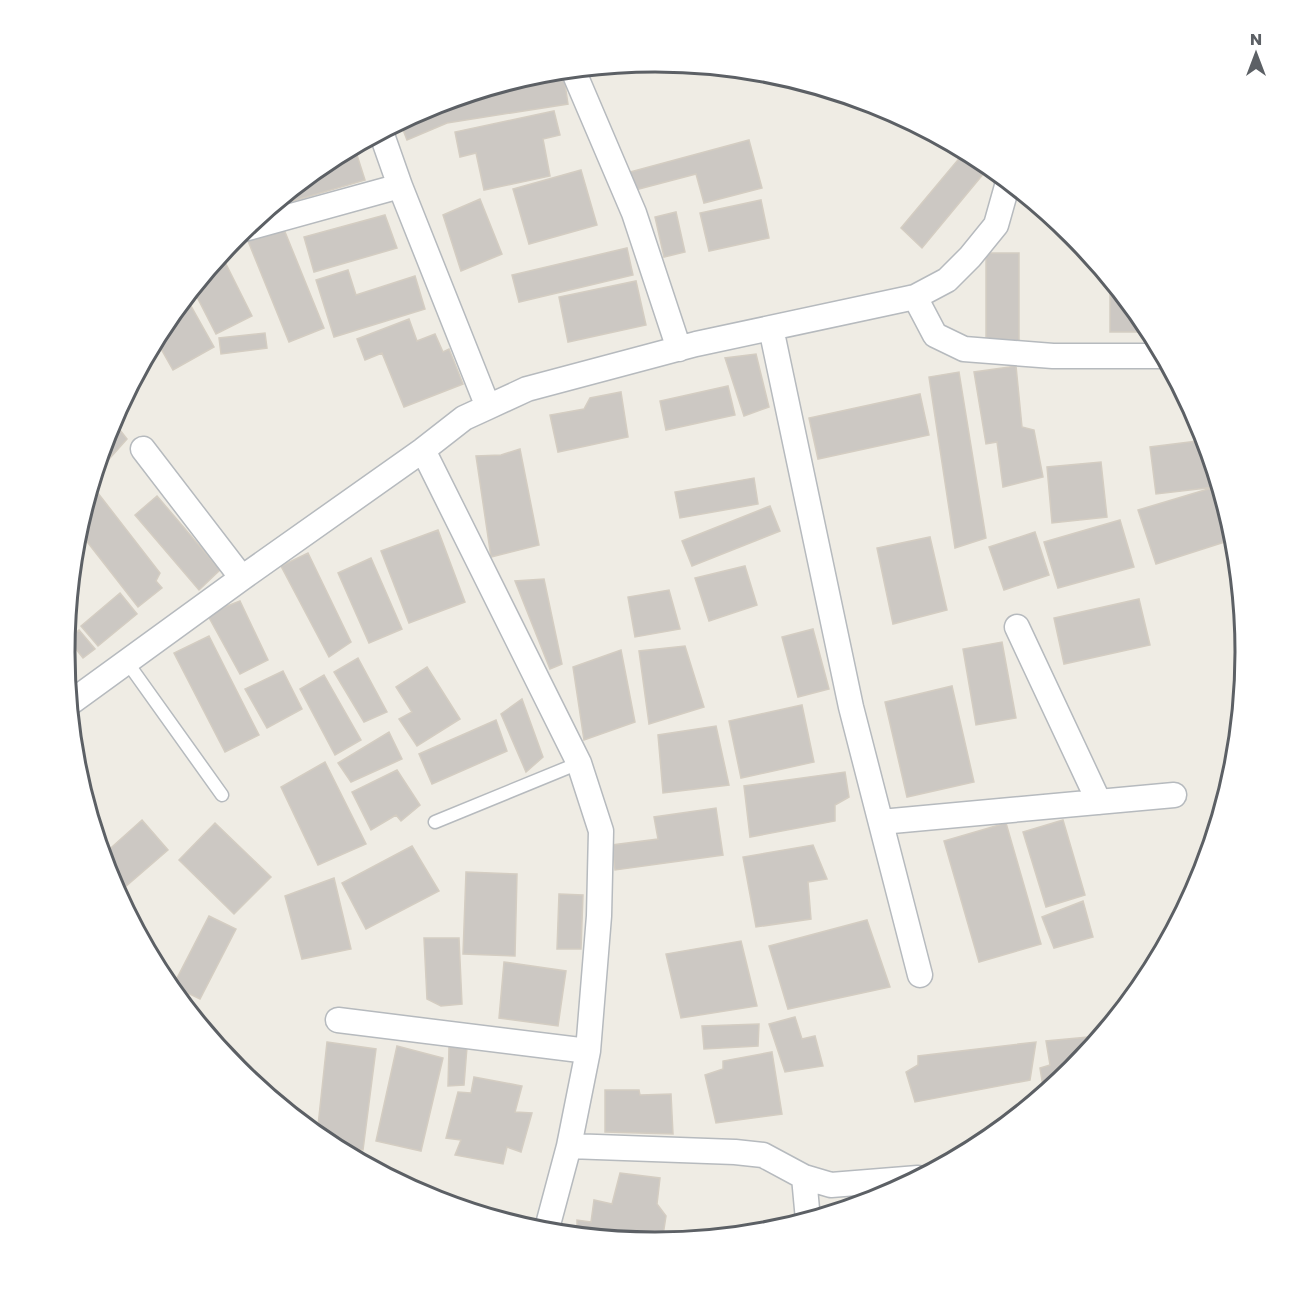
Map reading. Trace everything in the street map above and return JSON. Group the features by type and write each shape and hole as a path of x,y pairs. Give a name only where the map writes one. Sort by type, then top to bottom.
{"street":[{"path":"576,77 634,213 679,349"},
{"path":"384,140 488,407"},
{"path":"265,223 400,186"},
{"path":"77,698 423,450 464,418 527,389 679,349 915,297 947,280 970,257 996,225 1006,190"},
{"path":"915,297 935,335 964,350 1053,356 1153,356"},
{"path":"771,328 851,707 920,975"},
{"path":"143,449 242,578"},
{"path":"423,450 579,763 601,831 599,916 588,1051 569,1146 549,1222"},
{"path":"1017,627 1099,802"},
{"path":"881,822 1174,795"},
{"path":"338,1020 588,1051"},
{"path":"569,1146 763,1155 804,1177 831,1185 895,1180"},
{"path":"804,1177 807,1211"}],"lane":[{"path":"127,662 222,795"},
{"path":"435,822 579,763"}],"building":[{"path":"564,79 568,104 447,123 407,140 403,130 433,116 505,92"},
{"path":"554,111 560,135 543,139 550,176 484,190 476,153 460,157 455,132"},
{"path":"749,140 762,188 704,203 696,174 635,190 630,172"},
{"path":"357,155 365,180 290,202"},
{"path":"959,159 983,174 922,248 901,228"},
{"path":"581,170 597,225 529,244 513,189"},
{"path":"480,199 502,254 461,271 443,215"},
{"path":"761,200 769,238 709,251 700,213"},
{"path":"676,212 685,252 664,257 655,217"},
{"path":"385,215 397,248 314,272 304,237"},
{"path":"283,227 324,328 289,342 248,241"},
{"path":"627,248 633,275 519,302 512,275"},
{"path":"986,253 1019,253 1019,342 986,342"},
{"path":"226,263 252,316 216,334 197,297"},
{"path":"348,270 356,295 415,276 425,309 334,337 316,280"},
{"path":"636,281 646,325 568,342 559,297"},
{"path":"1110,293 1138,332 1110,332"},
{"path":"191,305 214,347 173,370 161,349"},
{"path":"409,319 417,341 435,334 443,352 449,349 463,384 404,407 382,353 365,360 357,339"},
{"path":"265,333 267,348 221,354 219,338"},
{"path":"756,354 769,407 744,416 725,358"},
{"path":"1016,366 1022,427 1034,430 1043,477 1003,487 997,442 986,444 974,372"},
{"path":"959,372 986,538 955,548 929,377"},
{"path":"728,386 735,415 666,430 660,401"},
{"path":"621,392 628,437 558,452 550,415 584,409 590,398"},
{"path":"920,394 929,435 818,459 809,418"},
{"path":"119,429 127,439 108,460"},
{"path":"1195,441 1211,488 1156,494 1150,447"},
{"path":"520,449 539,545 491,557 476,456 501,455"},
{"path":"1101,462 1107,517 1052,523 1047,467"},
{"path":"754,478 758,504 680,518 675,492"},
{"path":"1211,488 1224,542 1156,564 1138,510"},
{"path":"98,493 160,573 156,581 162,588 138,607 86,540"},
{"path":"157,496 220,570 199,590 135,515"},
{"path":"770,506 780,531 692,566 682,541"},
{"path":"1120,520 1134,567 1058,588 1044,542"},
{"path":"438,530 465,602 409,623 381,551"},
{"path":"1035,532 1049,575 1004,590 989,547"},
{"path":"930,537 947,610 893,624 877,548"},
{"path":"308,553 351,642 329,657 281,566"},
{"path":"371,558 402,629 369,643 338,573"},
{"path":"745,566 757,605 709,621 695,578"},
{"path":"544,579 562,664 550,669 515,581"},
{"path":"669,590 680,629 635,637 628,597"},
{"path":"120,593 137,614 98,646 81,626"},
{"path":"1139,599 1150,645 1064,664 1054,618"},
{"path":"240,601 268,660 240,674 207,614"},
{"path":"813,629 829,689 798,697 782,637"},
{"path":"79,630 95,649 83,658 75,648 76,633"},
{"path":"209,636 259,735 225,752 174,653"},
{"path":"1002,642 1016,718 976,725 963,649"},
{"path":"685,646 704,707 649,724 639,651"},
{"path":"621,650 635,722 584,740 573,667"},
{"path":"358,658 387,712 364,722 334,672"},
{"path":"427,667 460,719 417,746 399,719 412,712 396,687"},
{"path":"283,671 302,709 267,728 245,689"},
{"path":"324,675 361,740 335,755 300,689"},
{"path":"952,686 974,782 907,797 885,702"},
{"path":"522,699 543,757 526,772 501,714"},
{"path":"802,705 814,762 741,778 729,721"},
{"path":"496,720 507,751 432,784 419,754"},
{"path":"716,726 729,785 663,793 658,735"},
{"path":"389,732 402,759 351,782 338,763"},
{"path":"325,762 366,844 318,865 281,787"},
{"path":"397,770 420,805 401,821 396,815 371,830 352,792"},
{"path":"845,772 849,797 835,805 835,821 750,837 744,786"},
{"path":"716,808 723,855 615,870 612,845 658,839 654,817"},
{"path":"142,820 168,850 125,887 110,849"},
{"path":"1063,820 1085,895 1046,907 1023,832"},
{"path":"215,823 271,877 234,914 179,860"},
{"path":"1006,823 1041,944 979,962 944,841"},
{"path":"813,845 827,879 808,882 811,919 756,927 743,857"},
{"path":"412,846 439,891 366,929 342,883"},
{"path":"466,872 517,874 515,956 463,954"},
{"path":"334,878 351,949 302,959 285,896"},
{"path":"559,894 583,895 581,949 557,949"},
{"path":"1083,901 1093,937 1054,948 1042,917"},
{"path":"209,916 236,929 200,999 186,992 177,979"},
{"path":"867,920 890,987 788,1009 769,946"},
{"path":"424,938 459,938 462,1004 441,1006 427,999"},
{"path":"741,941 757,1006 681,1018 666,954"},
{"path":"504,962 566,971 558,1026 499,1018"},
{"path":"795,1017 802,1039 815,1036 823,1066 785,1072 769,1024"},
{"path":"759,1024 758,1046 704,1049 702,1026"},
{"path":"1088,1037 1042,1083 1040,1068 1050,1065 1046,1041"},
{"path":"327,1042 376,1049 363,1150 357,1149 318,1124"},
{"path":"1036,1042 1030,1080 915,1102 906,1072 918,1065 918,1056"},
{"path":"397,1046 443,1058 421,1151 376,1141"},
{"path":"449,1047 467,1047 464,1085 448,1086"},
{"path":"772,1052 782,1114 716,1123 705,1075 723,1069 723,1061"},
{"path":"474,1077 522,1086 515,1112 532,1113 521,1152 507,1147 503,1164 455,1155 461,1140 446,1138 458,1092 471,1093"},
{"path":"605,1090 639,1090 640,1095 671,1094 673,1134 605,1132"},
{"path":"620,1173 660,1178 657,1204 666,1216 664,1232 617,1231 577,1227 577,1220 591,1222 594,1200 612,1204"}]}
